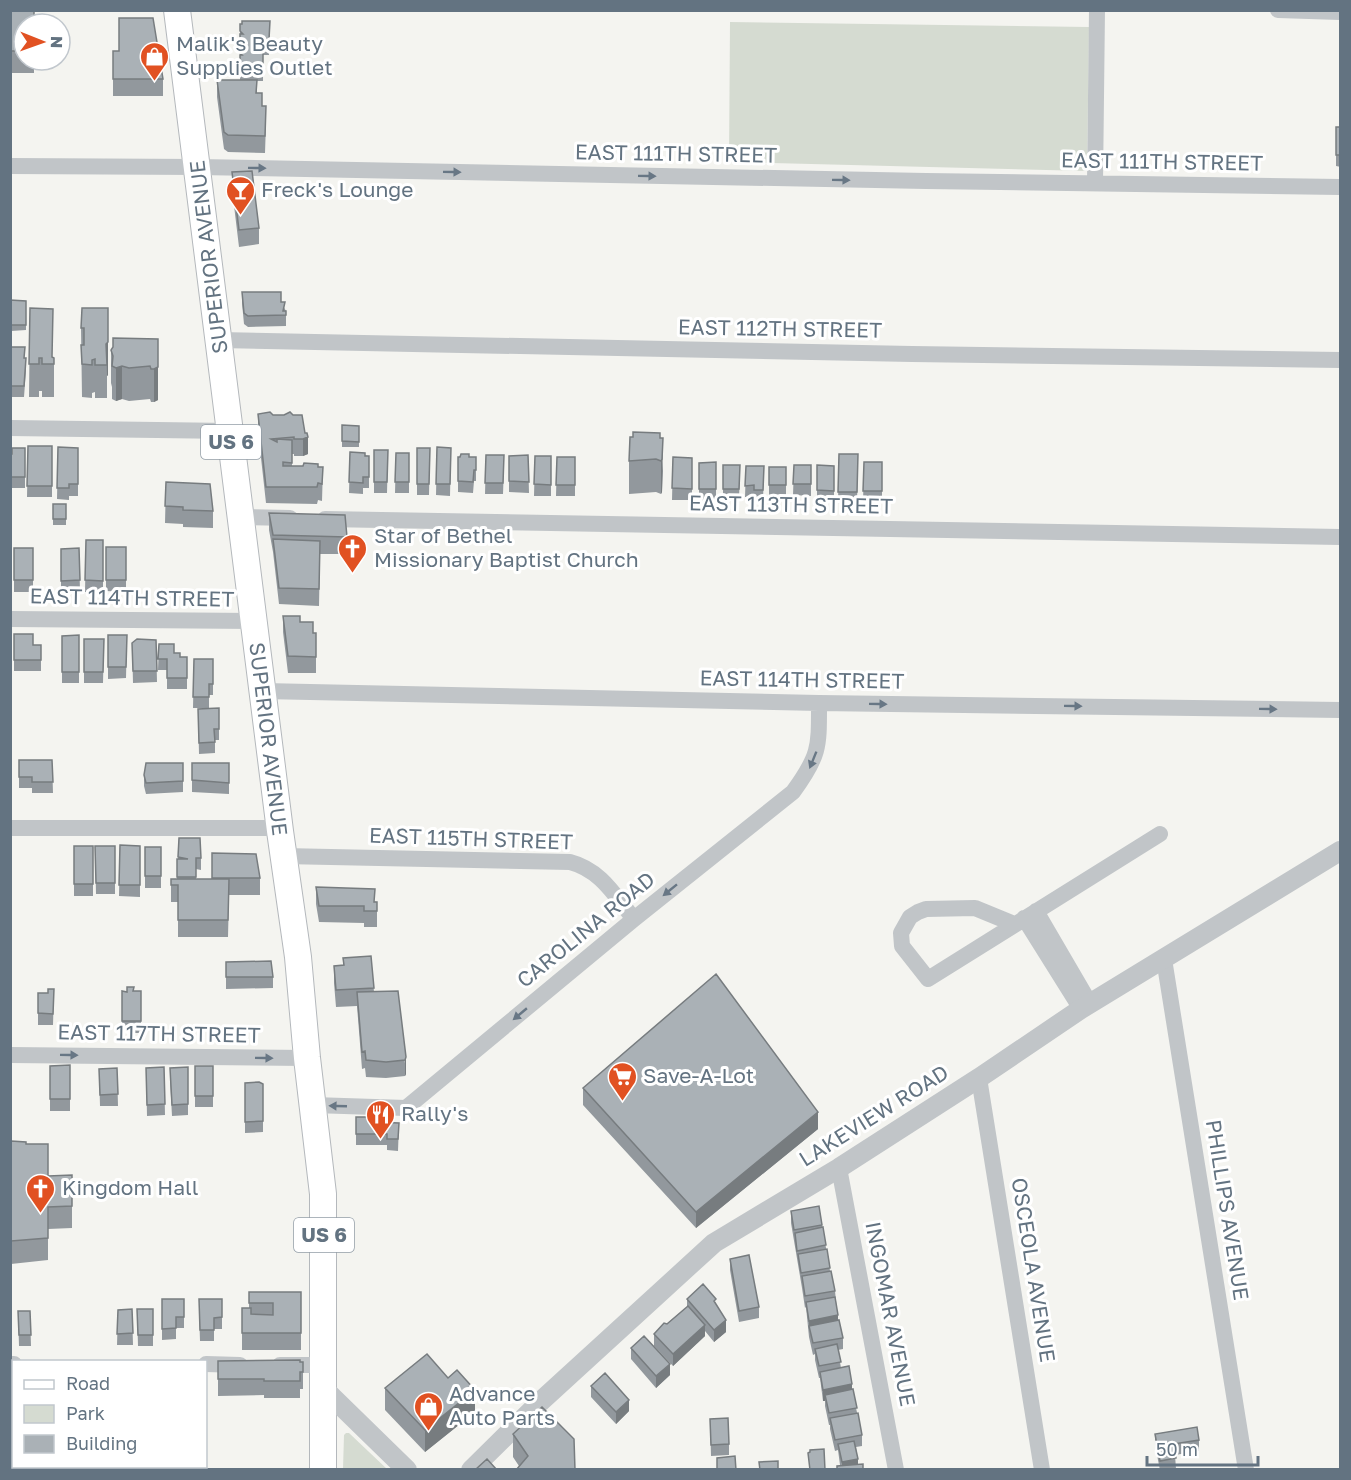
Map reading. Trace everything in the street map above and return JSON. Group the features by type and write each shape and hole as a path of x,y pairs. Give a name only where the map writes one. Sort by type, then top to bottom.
{"main road":[{"name":"SUPERIOR AVENUE","path":"177,10 297,957 323,1194 323,1470"}],"street":[{"path":"1095,183 1097,10"},
{"path":"1278,10 1341,12"},
{"name":"EAST 111TH STREET","path":"10,166 198,167 1341,187"},
{"name":"EAST 112TH STREET","path":"219,340 900,354 1341,360"},
{"path":"10,428 230,431"},
{"name":"EAST 113TH STREET","path":"241,517 1341,537"},
{"name":"EAST 114TH STREET","path":"10,619 254,621"},
{"name":"EAST 114TH STREET","path":"263,690 819,703 1341,710"},
{"name":"CAROLINA ROAD","path":"313,1105 406,1108 634,919 793,792 811,767 819,745 819,703"},
{"path":"10,828 279,828"},
{"path":"1085,1007 1024,918 975,908 926,909 910,917 901,933 902,946 928,979 1024,918 1161,834"},
{"name":"LAKEVIEW ROAD","path":"471,1470 540,1402 714,1243 839,1168 980,1078 1085,1007 1340,854"},
{"name":"EAST 115TH STREET","path":"283,856 570,862 589,868 600,877 634,919"},
{"name":"PHILLIPS AVENUE","path":"1164,959 1246,1470"},
{"name":"EAST 117TH STREET","path":"10,1055 307,1058"},
{"name":"OSCEOLA AVENUE","path":"980,1078 1042,1470"},
{"name":"INGOMAR AVENUE","path":"839,1168 896,1470"},
{"path":"207,1364 324,1377 407,1470"}],"green space":[{"path":"730,22 1089,27 1087,171 729,162"},
{"path":"349,1433 387,1469 343,1469 344,1435"}],"building":[{"path":"10,10 34,10 34,12 12,12 12,51 10,51"},
{"path":"119,18 153,18 163,79 113,79 113,51 119,51"},
{"path":"242,21 270,21 269,39 263,38 263,64 256,64 256,70 245,70 245,64 240,63 240,55 242,55 240,53 240,34 243,34 240,31 240,24"},
{"path":"217,80 257,80 256,93 262,93 262,106 266,106 265,136 228,135 224,132"},
{"path":"1336,127 1341,127 1341,155 1336,155"},
{"path":"252,171 259,228 239,230 232,172"},
{"path":"242,292 281,292 281,302 285,302 283,311 286,311 286,315 248,316 244,313"},
{"path":"10,300 26,301 26,325 11,325"},
{"path":"30,308 53,309 52,357 54,364 42,364 42,358 39,358 39,364 29,364"},
{"path":"82,308 108,308 107,365 95,365 95,359 92,360 92,365 82,364 81,345 84,345 84,328 81,328"},
{"path":"113,338 158,339 158,367 151,369 150,366 116,368 112,366"},
{"path":"10,347 25,347 24,386 10,386"},
{"path":"270,412 273,415 284,415 290,412 293,415 302,415 305,433 308,437 271,439 277,442 277,439 292,440 292,463 283,462 283,466 303,466 304,463 318,464 318,467 323,467 322,484 318,483 317,487 266,487 258,414"},
{"path":"342,425 359,426 359,442 342,441"},
{"path":"633,432 660,433 660,438 663,438 661,461 656,459 629,461 630,437 633,437"},
{"path":"28,446 52,446 52,486 27,486"},
{"path":"58,447 78,448 78,484 69,484 69,488 57,488"},
{"path":"437,447 451,448 450,484 436,484"},
{"path":"12,448 25,448 25,477 10,477"},
{"path":"417,448 430,448 429,484 417,484"},
{"path":"374,450 388,450 387,482 374,482"},
{"path":"350,452 365,453 365,456 369,456 369,477 363,477 363,483 349,482"},
{"path":"396,453 409,453 409,482 395,482"},
{"path":"461,454 476,457 473,482 458,481 458,457"},
{"path":"839,454 858,454 857,492 838,492"},
{"path":"486,455 504,455 503,483 485,483"},
{"path":"528,455 529,482 509,481 509,456"},
{"path":"535,456 551,456 551,485 534,484"},
{"path":"557,457 575,457 575,485 556,485"},
{"path":"673,457 692,458 692,489 672,488"},
{"path":"716,462 716,489 699,489 699,463"},
{"path":"864,462 882,462 882,491 863,491"},
{"path":"723,465 740,465 739,489 723,489"},
{"path":"794,465 811,465 811,484 793,484"},
{"path":"817,465 834,466 834,491 817,490"},
{"path":"746,466 764,466 763,490 754,490 754,485 745,486"},
{"path":"769,467 786,467 786,485 769,485"},
{"path":"166,482 210,484 213,511 183,510 183,507 165,506"},
{"path":"53,504 66,504 66,519 53,519"},
{"path":"269,513 345,515 347,537 273,535"},
{"path":"273,539 320,541 319,589 279,588"},
{"path":"86,540 103,540 103,581 85,580"},
{"path":"106,547 126,547 126,580 106,580"},
{"path":"14,548 33,548 33,580 14,580"},
{"path":"79,548 80,580 61,581 61,549"},
{"path":"283,616 300,616 300,622 313,622 313,633 316,633 316,657 288,656"},
{"path":"14,634 33,634 33,645 41,645 41,660 14,660"},
{"path":"79,635 79,672 62,672 62,636"},
{"path":"108,635 127,635 126,667 108,667"},
{"path":"84,639 104,639 103,672 84,672"},
{"path":"137,639 156,640 157,671 133,671 132,643"},
{"path":"159,644 174,644 174,653 180,653 180,657 187,657 187,678 167,678 167,659 158,659"},
{"path":"194,659 213,659 213,684 209,684 209,697 193,697"},
{"path":"219,708 219,729 214,729 215,742 199,743 198,709"},
{"path":"19,760 52,760 53,782 32,782 32,777 19,777"},
{"path":"146,763 183,763 183,781 146,783 144,775"},
{"path":"192,763 229,763 229,783 192,780"},
{"path":"179,838 200,838 201,858 196,858 196,877 177,877 177,859 188,859 178,857"},
{"path":"120,845 140,846 140,885 119,885"},
{"path":"74,846 93,846 93,884 74,884"},
{"path":"95,846 115,846 115,883 96,883"},
{"path":"145,847 161,847 161,876 145,876"},
{"path":"212,853 256,854 260,878 212,878"},
{"path":"171,879 229,879 228,920 178,920 178,885 171,885"},
{"path":"316,887 375,889 374,902 377,902 377,911 364,911 364,906 319,906"},
{"path":"371,956 374,988 336,990 334,966 344,965 343,958"},
{"path":"271,961 273,977 226,977 226,962"},
{"path":"716,974 818,1112 696,1212 583,1088"},
{"path":"127,987 134,987 133,991 141,991 141,1021 122,1021 122,991 127,992"},
{"path":"48,989 54,989 53,1014 38,1013 38,993 48,993"},
{"path":"398,991 405,1060 386,1062 366,1060 365,1051 362,1052 357,992"},
{"path":"70,1065 70,1099 50,1099 50,1066"},
{"path":"195,1066 213,1066 213,1096 195,1096"},
{"path":"164,1067 165,1104 147,1105 146,1068"},
{"path":"188,1067 188,1104 172,1105 170,1068"},
{"path":"117,1068 118,1094 100,1095 99,1069"},
{"path":"245,1083 263,1084 263,1121 245,1122"},
{"path":"356,1117 371,1117 371,1122 399,1123 398,1139 387,1139 387,1134 356,1134"},
{"name":"Kingdom Hall","path":"11,1141 48,1144 48,1176 72,1175 72,1206 48,1207 48,1238 11,1241"},
{"path":"819,1206 822,1225 794,1230 791,1211"},
{"path":"823,1227 826,1245 797,1251 795,1233"},
{"path":"827,1249 830,1268 801,1273 798,1254"},
{"path":"749,1255 759,1307 739,1311 730,1259"},
{"path":"831,1271 835,1291 805,1296 802,1276"},
{"path":"703,1284 716,1299 714,1301 726,1320 714,1330 687,1299"},
{"path":"249,1292 301,1292 301,1333 242,1333 242,1308 251,1308 251,1314 273,1315 273,1303 249,1303"},
{"path":"835,1297 838,1315 809,1321 806,1302"},
{"path":"162,1299 184,1299 184,1317 176,1317 176,1328 162,1329"},
{"path":"199,1299 222,1299 222,1317 214,1318 214,1330 200,1330"},
{"path":"688,1306 705,1325 673,1354 654,1334 664,1323 667,1324"},
{"path":"132,1309 133,1333 117,1334 118,1310"},
{"path":"137,1309 153,1309 153,1335 138,1335"},
{"path":"18,1311 30,1311 31,1335 19,1335"},
{"path":"839,1320 843,1338 813,1343 809,1326"},
{"path":"644,1336 670,1364 656,1376 631,1348"},
{"path":"837,1344 841,1362 819,1366 815,1349"},
{"path":"427,1354 448,1378 457,1370 475,1390 425,1430 385,1388"},
{"path":"300,1360 303,1362 303,1372 300,1372 300,1381 218,1379 218,1361"},
{"path":"849,1366 852,1384 823,1390 820,1372"},
{"path":"10,1370 12,1370 12,1403 10,1403"},
{"path":"605,1373 629,1400 616,1412 591,1386"},
{"path":"853,1389 857,1408 829,1413 825,1395"},
{"path":"542,1407 574,1439 575,1470 516,1470 528,1456 513,1434"},
{"path":"858,1413 862,1435 835,1440 830,1418"},
{"path":"728,1418 729,1444 711,1445 710,1419"},
{"path":"1197,1427 1199,1440 1173,1444 1176,1458 1160,1461 1155,1434"},
{"path":"854,1441 858,1459 842,1462 838,1444"},
{"path":"824,1449 825,1470 810,1470 808,1453 810,1450"},
{"path":"735,1456 736,1470 717,1470 717,1458"},
{"path":"487,1459 497,1470 475,1470"},
{"path":"778,1461 778,1470 760,1470 759,1462"},
{"path":"863,1464 863,1470 837,1470 837,1466"},
{"path":"97,1468 116,1468 116,1470 97,1470"}],"place":[{"name":"Malik's Beauty Supplies Outlet","path":"155,82"},
{"name":"Freck's Lounge","path":"240,216"},
{"name":"Star of Bethel Missionary Baptist Church","path":"353,574"},
{"name":"Save-A-Lot","path":"622,1102"},
{"name":"Rally's","path":"380,1140"},
{"name":"Kingdom Hall","path":"41,1214"},
{"name":"Advance Auto Parts","path":"428,1432"}]}
